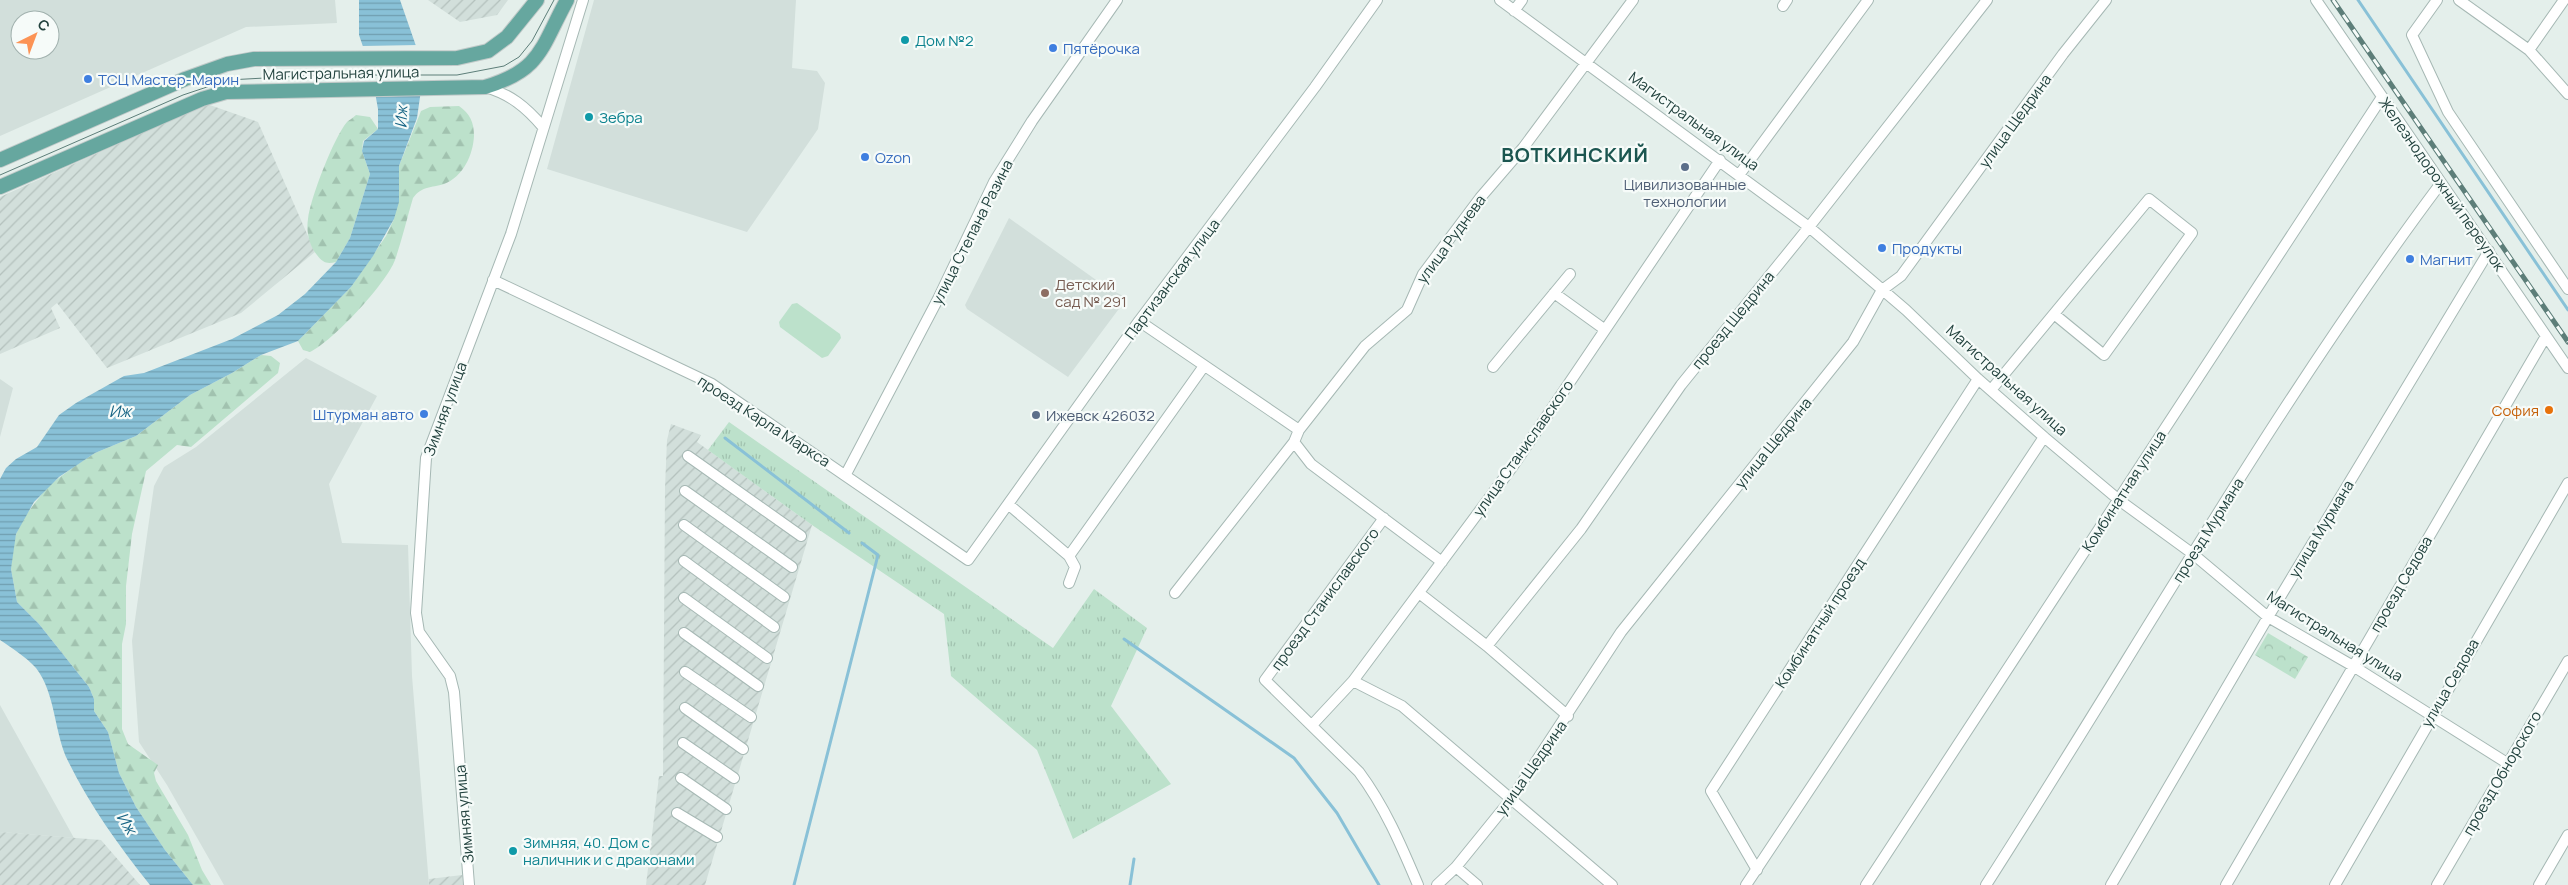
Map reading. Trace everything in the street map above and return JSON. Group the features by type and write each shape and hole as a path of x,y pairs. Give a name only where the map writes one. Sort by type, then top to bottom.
{"main road":[{"name":"Магистральная улица","path":"0,160 185,79 227,64 254,60 457,58 488,51 507,37 537,0"},
{"name":"Магистральная улица","path":"0,187 202,99 226,92 250,90 320,91 485,87 508,80 527,68 540,53 567,0"}],"street":[{"name":"Зимняя улица","path":"470,885 454,692 450,676 419,632 416,613 426,458 511,234 583,0"},
{"name":"улица Степана Разина","path":"846,474 938,299 994,182 1032,121 1116,0"},
{"name":"Партизанская улица","path":"968,560 1139,321 1315,88 1377,0"},
{"name":"Магистральная улица","path":"1500,0 1809,227 1906,310 1978,379 2044,437 2119,500 2193,554 2268,617 2353,666 2507,763"},
{"path":"1514,11 1522,0"},
{"name":"улица Руднева","path":"1175,593 1294,442 1298,430 1365,346 1407,310 1423,274 1587,63 1633,0"},
{"path":"1739,175 1868,0"},
{"name":"проезд Щедрина","path":"1487,646 1581,529 1681,385 1809,227 1987,0"},
{"name":"улица Щедрина","path":"1437,885 1456,867 1512,798 1568,716 1621,632 1853,342 1882,290 1901,276 2106,0"},
{"name":"Железнодорожный переулок","path":"2316,0 2568,368"},
{"path":"2437,0 2412,36 2448,112 2568,290"},
{"path":"2459,0 2529,50 2568,94"},
{"path":"2529,50 2564,0"},
{"path":"485,87 502,92 517,100 543,127"},
{"name":"Комбинатная улица","path":"1866,885 2382,97"},
{"name":"улица Станиславского","path":"1312,725 1353,681 1512,466 1720,160"},
{"name":"проезд Мурмана","path":"1986,885 2193,554 2365,285 2441,183"},
{"path":"1991,390 2149,199 2192,233 2104,355 2054,314"},
{"name":"улица Мурмана","path":"2111,885 2268,617 2489,251"},
{"path":"1493,367 1570,274"},
{"name":"проезд Карла Маркса","path":"493,280 712,384 846,474 968,560"},
{"path":"1554,294 1604,329"},
{"path":"1139,321 1298,430"},
{"name":"проезд Седова","path":"2226,885 2546,336"},
{"path":"1070,556 1204,366"},
{"name":"Комбинатный проезд","path":"1756,870 1711,791 1978,379"},
{"path":"1746,885 2044,437"},
{"name":"проезд Станиславского","path":"1294,442 1311,464 1442,562"},
{"path":"688,456 801,536"},
{"name":"улица Седова","path":"2335,885 2568,482"},
{"path":"685,491 792,567"},
{"path":"1008,504 1070,556 1075,568 1069,583"},
{"name":"проезд Станиславского","path":"1312,725 1265,680 1384,518"},
{"path":"684,525 784,597"},
{"path":"684,561 774,627"},
{"path":"1419,594 1487,646 1568,716"},
{"path":"684,598 767,658"},
{"path":"684,633 758,686"},
{"name":"проезд Обнорского","path":"2437,885 2568,661"},
{"path":"685,672 750,717"},
{"path":"1353,681 1402,706 1612,885"},
{"path":"685,708 743,749"},
{"path":"1312,725 1359,772 1389,817 1418,885"},
{"path":"683,744 734,778"},
{"path":"681,778 726,808"},
{"path":"678,813 717,837"},
{"path":"2539,885 2568,834"},
{"path":"1456,867 1477,885"}],"shaded area":[{"path":"0,0 335,0 337,23 246,27 0,136"},
{"path":"428,0 508,0 497,15 460,22"},
{"path":"594,0 796,0 792,68 817,71 825,83 818,129 747,232 547,169"},
{"path":"207,104 258,122 315,252 241,313 107,368 57,303 51,308 60,328 0,354 0,197"},
{"name":"Детский сад № 291","path":"1009,218 1106,287 1127,298 1068,377 967,309 965,305"},
{"path":"306,358 377,396 329,484 342,543 408,545 412,676 429,885 224,885 167,785 139,742 132,641 154,486 164,467 196,447"},
{"path":"0,379 13,388 0,437"},
{"path":"671,424 701,435 697,442 812,525 705,885 646,885 659,776 663,776 665,488 667,440"},
{"path":"0,705 74,838 0,832"},
{"path":"0,832 101,840 140,885 0,885"},
{"path":"462,875 463,885 429,885 429,879"}],"green space":[{"path":"459,106 471,119 474,131 472,151 462,171 451,181 423,189 416,194 413,198 395,260 381,283 331,337 310,352 303,350 298,341 351,287 386,236 394,219 399,166 421,111 430,107"},
{"path":"356,115 370,117 378,129 363,141 362,151 370,174 350,238 336,262 328,263 319,258 314,251 307,228 308,219 323,169 342,130 347,122"},
{"path":"797,303 840,334 841,338 828,356 822,358 780,327 779,322 792,304"},
{"path":"261,355 271,356 280,363 278,373 191,447 177,445 146,471 132,534 126,586 126,624 122,644 122,729 128,744 158,765 154,773 156,781 188,835 202,870 211,885 193,885 165,850 136,807 119,773 108,732 94,711 94,699 89,687 39,624 17,602 11,569 12,551 16,534 25,516 48,486 95,453 136,436 190,395"},
{"path":"729,422 1053,648 1094,589 1147,628 1111,706 1171,784 1073,839 1037,750 951,676 944,614 812,525 708,450"},
{"path":"2268,633 2308,657 2295,679 2255,655"}],"water":[{"name":"Иж","path":"359,0 400,0 424,69 417,118 399,166 399,202 394,219 373,256 351,287 298,341 261,355 190,395 136,436 95,453 59,477 34,502 16,534 11,569 17,602 39,624 89,687 94,699 94,711 108,732 119,773 136,807 165,850 193,885 150,885 106,825 68,761 63,750 51,701 43,678 28,660 0,640 0,479 6,468 16,459 37,447 59,415 76,403 124,376 144,373 232,339 278,315 305,294 336,262 350,238 370,174 362,151 364,141 378,129 378,109 371,70 359,35"}],"pier":[{"path":"418,45 426,69 423,95 373,97 368,70 360,46"}],"waterway":[{"path":"2358,0 2568,310"},
{"path":"725,438 849,533"},
{"path":"794,885 878,555 862,543"},
{"path":"1124,639 1294,758 1337,813 1379,885"},
{"path":"1130,885 1134,859"}],"tram line":[{"path":"0,175 183,95 228,80 320,75 457,75 504,66 519,57 532,41 554,0"}],"railway":[{"path":"2333,0 2568,342"}],"place":[{"name":"Дом №2","path":"905,40"},
{"name":"Пятёрочка","path":"1053,48"},
{"name":"ТСЦ Мастер-Марин","path":"88,79"},
{"name":"Зебра","path":"589,117"},
{"name":"Ozon","path":"865,157"},
{"name":"Цивилизованные технологии","path":"1685,167"},
{"name":"Продукты","path":"1882,248"},
{"name":"Магнит","path":"2410,259"},
{"name":"Детский сад № 291","path":"1045,293"},
{"name":"София","path":"2549,410"},
{"name":"Штурман авто","path":"424,414"},
{"name":"Ижевск 426032","path":"1036,415"},
{"name":"Зимняя, 40. Дом с наличник и с драконами","path":"513,851"}],"district":[{"name":"ВОТКИНСКИЙ","path":"1575,154"}]}
